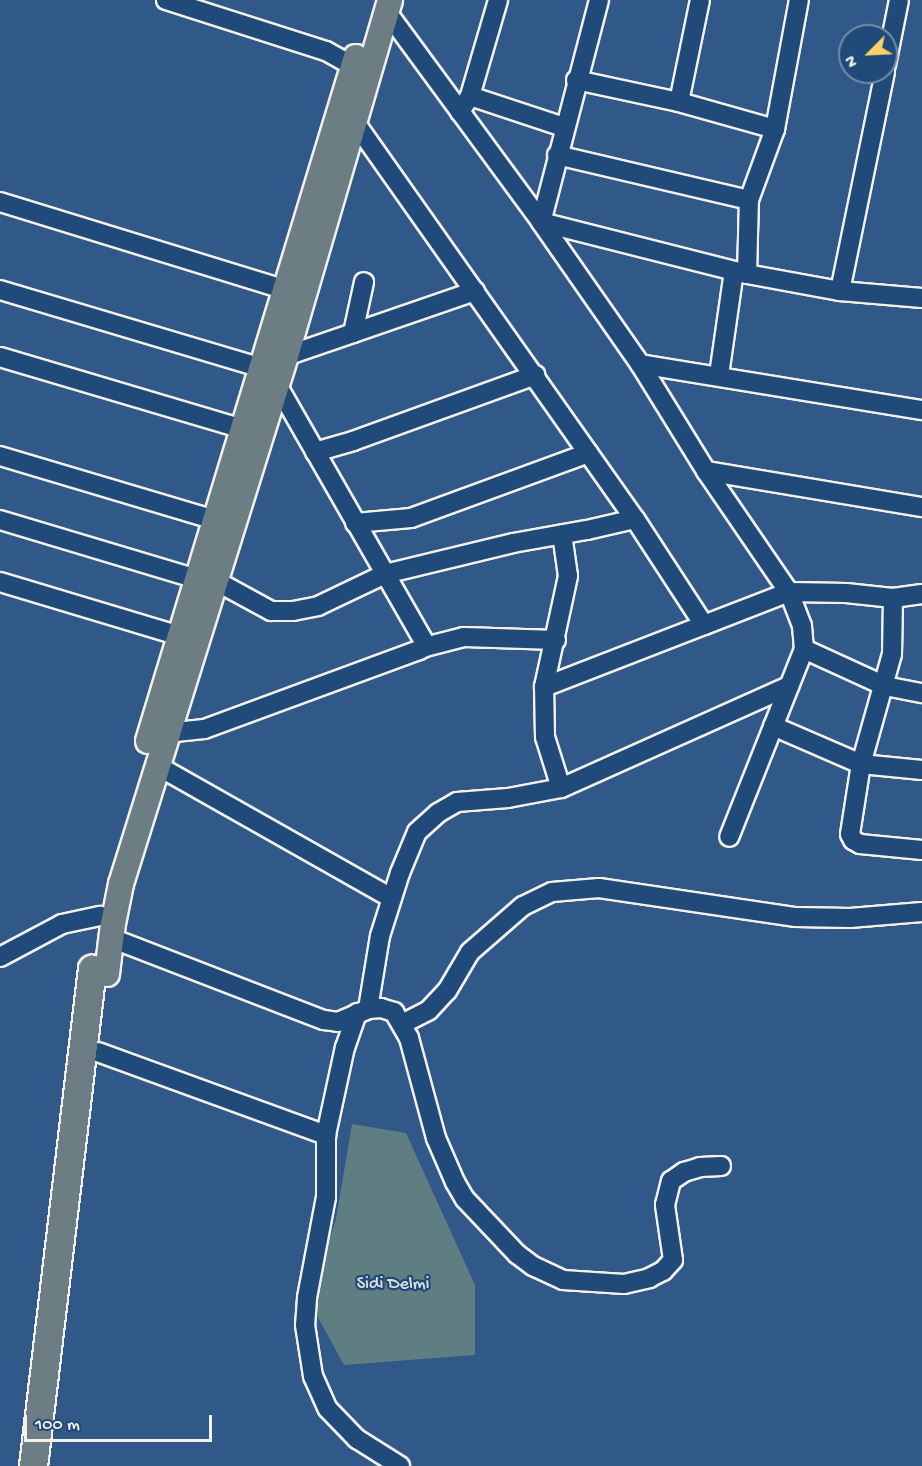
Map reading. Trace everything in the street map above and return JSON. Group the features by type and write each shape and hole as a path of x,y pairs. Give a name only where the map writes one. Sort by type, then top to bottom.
{"highway":[{"path":"48,1466 98,1052 100,971"},
{"path":"33,1466 100,971"}],"main road":[{"path":"100,971 111,938 121,884 168,733 207,580 268,375 286,290 353,66 383,4"},
{"path":"100,971 100,916 126,816 180,636 207,580 215,520 243,429 268,375 286,356 354,121 383,4"}],"street":[{"path":"166,0 326,51 353,66"},
{"path":"460,112 470,96 498,0"},
{"path":"540,222 599,0"},
{"path":"679,102 700,0"},
{"path":"719,375 740,273 749,200 775,129 799,0"},
{"path":"894,24 899,0"},
{"path":"383,4 640,364 706,471 789,592 802,626 804,649 729,837"},
{"path":"576,80 679,102 775,129"},
{"path":"840,291 883,84"},
{"path":"470,96 564,127"},
{"path":"354,121 535,375 635,519 704,625"},
{"path":"557,155 749,200"},
{"path":"0,202 286,290"},
{"path":"540,222 740,273 840,291 922,298"},
{"path":"353,333 364,282"},
{"path":"0,290 268,375 315,452 425,646"},
{"path":"286,356 475,291"},
{"path":"0,357 243,429"},
{"path":"640,364 719,375 922,410"},
{"path":"315,452 353,441 535,375"},
{"path":"355,523 411,518 589,453"},
{"path":"0,456 215,520"},
{"path":"706,471 922,507"},
{"path":"0,520 207,580 271,611 293,611 318,606 385,574 513,543 635,519"},
{"path":"561,788 545,736 544,687 568,576 562,534"},
{"path":"0,582 180,636"},
{"path":"544,687 789,592 846,593 893,598 922,594"},
{"path":"893,598 891,654 885,686 861,764 850,834 853,840 860,844 922,850"},
{"path":"168,733 204,729 425,646 464,637 556,640"},
{"path":"804,649 885,686 922,693"},
{"path":"400,1466 357,1439 327,1409 313,1377 305,1325 307,1298 326,1197 326,1135 345,1047 362,1011 391,898 417,832 438,813 457,802 508,798 561,788 789,686"},
{"path":"773,726 861,764 922,770"},
{"path":"158,766 391,898"},
{"path":"402,1024 429,1010 447,991 470,952 523,906 552,892 599,888 796,916 850,918 922,912"},
{"path":"0,957 62,924 100,916"},
{"path":"111,938 324,1020 338,1022 362,1011 381,1008 394,1012 402,1024 436,1138 455,1182 471,1206 517,1254 533,1266 556,1277 579,1283 624,1284 649,1278 663,1271 673,1260 665,1205 671,1180 699,1167 721,1166"},
{"path":"98,1052 326,1135"}],"green space":[{"name":"Sidi Delmi","path":"352,1124 406,1133 475,1285 475,1355 344,1365 309,1301 336,1219"}]}
